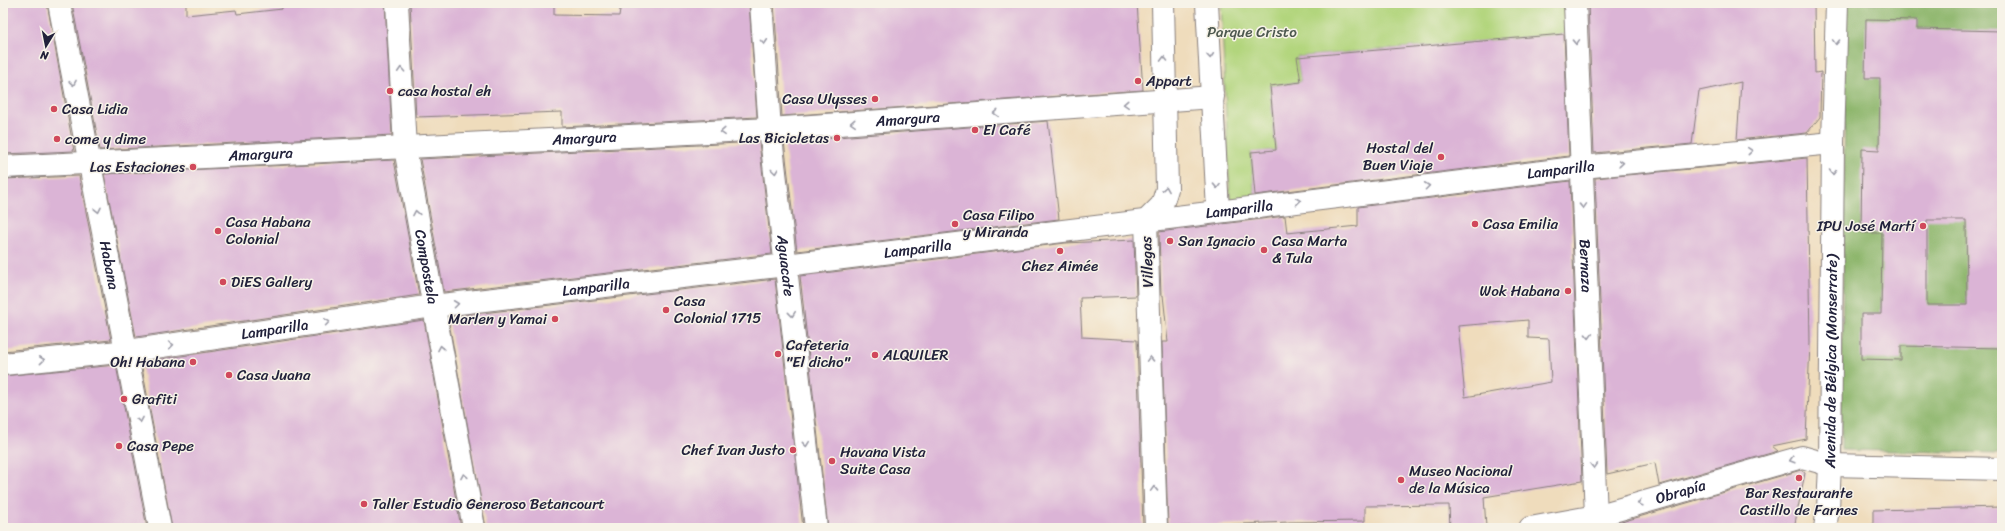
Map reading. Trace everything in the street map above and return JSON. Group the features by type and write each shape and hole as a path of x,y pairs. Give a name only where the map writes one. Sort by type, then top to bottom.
{"street":[{"name":"Habana","path":"59,3 88,162 128,351 160,528"},
{"name":"Compostela","path":"397,3 405,148 474,528"},
{"name":"Aguacate","path":"761,3 770,129 816,528"},
{"name":"Villegas","path":"1156,528 1146,221 1162,205 1167,188 1163,3"},
{"path":"1207,3 1213,97 1224,210"},
{"name":"Bernaza","path":"1575,3 1598,522"},
{"name":"Avenida de Bélgica (Monserrate)","path":"1825,528 1828,509 1830,465 1833,143 1837,3"},
{"name":"Amargura","path":"3,167 770,129 1213,97"},
{"name":"Lamparilla","path":"3,364 128,351 433,306 786,265 1224,210 1582,167 1833,143"},
{"name":"Obrapía","path":"1530,528 1598,522 1802,458 1830,465 2002,469"}],"green space":[{"name":"Parque Cristo","path":"1221,3 1566,3 1567,34 1297,57 1301,82 1270,86 1276,150 1251,153 1255,197 1230,200"},
{"name":"IPU José Martí","path":"1846,3 2002,3 2002,453 1841,450"}],"building":[{"path":"3,3 47,3 74,151 3,154"},
{"path":"72,3 186,3 186,15 236,10 237,14 282,9 282,3 385,3 392,135 100,150"},
{"path":"410,3 554,3 554,15 619,16 621,3 749,3 757,117 562,127 562,112 416,117"},
{"path":"774,3 1137,3 1143,90 782,116"},
{"path":"1588,3 1814,3 1815,73 1821,72 1820,117 1807,133 1737,140 1741,82 1699,91 1692,144 1594,153"},
{"path":"1866,19 1917,20 1917,29 2002,31 2002,348 1901,346 1901,360 1861,359 1861,314 1881,314 1882,233 1861,233 1862,149 1879,150 1880,78 1865,78","holes":["1927,220 1966,220 1967,305 1927,305"]},
{"path":"1564,34 1569,156 1255,195 1251,152 1276,150 1270,86 1301,82 1297,57"},
{"path":"1048,121 1059,219 797,251 784,141"},
{"path":"759,142 772,254 444,292 420,159"},
{"path":"1807,158 1810,343 1806,439 1772,446 1778,451 1659,485 1655,463 1607,474 1595,178"},
{"path":"394,160 419,295 136,337 104,174"},
{"path":"79,176 111,340 3,351 3,179"},
{"path":"1570,181 1582,481 1484,497 1486,527 1450,528 1449,505 1365,506 1365,521 1290,522 1168,527 1162,342 1168,342 1163,295 1161,295 1159,232 1285,216 1287,233 1358,226 1358,207","holes":["1528,320 1528,338 1549,339 1551,382 1465,397 1458,326"]},
{"path":"1134,240 1136,296 1080,298 1082,337 1137,340 1143,528 828,528 800,276 1065,243"},
{"path":"775,279 803,528 486,528 448,317"},
{"path":"424,320 461,528 172,528 141,362"},
{"path":"116,365 147,528 3,528 3,376"},
{"path":"1801,470 1805,473 1794,528 1611,528 1611,525"},
{"path":"2002,507 2002,528 1873,528 1873,510"}],"place":[{"name":"Appart","path":"1138,81"},
{"name":"casa hostal eh","path":"390,91"},
{"name":"Casa Ulysses","path":"875,99"},
{"name":"Casa Lidia","path":"54,109"},
{"name":"El Café","path":"975,130"},
{"name":"Las Bicicletas","path":"837,138"},
{"name":"come y dime","path":"57,139"},
{"name":"Hostal del Buen Viaje","path":"1441,157"},
{"name":"Las Estaciones","path":"193,167"},
{"name":"Casa Filipo y Miranda","path":"955,224"},
{"name":"Casa Emilia","path":"1475,224"},
{"name":"IPU José Martí","path":"1923,226"},
{"name":"Casa Habana Colonial","path":"218,231"},
{"name":"San Ignacio","path":"1170,241"},
{"name":"Casa Marta & Tula","path":"1264,250"},
{"name":"Chez Aimée","path":"1060,251"},
{"name":"DiES Gallery","path":"223,282"},
{"name":"Wok Habana","path":"1568,291"},
{"name":"Casa Colonial 1715","path":"666,310"},
{"name":"Marlen y Yamai","path":"555,319"},
{"name":"Cafeteria \"El dicho\"","path":"778,354"},
{"name":"ALQUILER","path":"875,355"},
{"name":"Oh! Habana","path":"193,362"},
{"name":"Casa Juana","path":"229,375"},
{"name":"Grafiti","path":"124,399"},
{"name":"Casa Pepe","path":"119,446"},
{"name":"Chef Ivan Justo","path":"793,450"},
{"name":"Havana Vista Suite Casa","path":"832,461"},
{"name":"Bar Restaurante Castillo de Farnes","path":"1799,478"},
{"name":"Museo Nacional de la Música","path":"1401,480"},
{"name":"Taller Estudio Generoso Betancourt","path":"364,504"}]}
